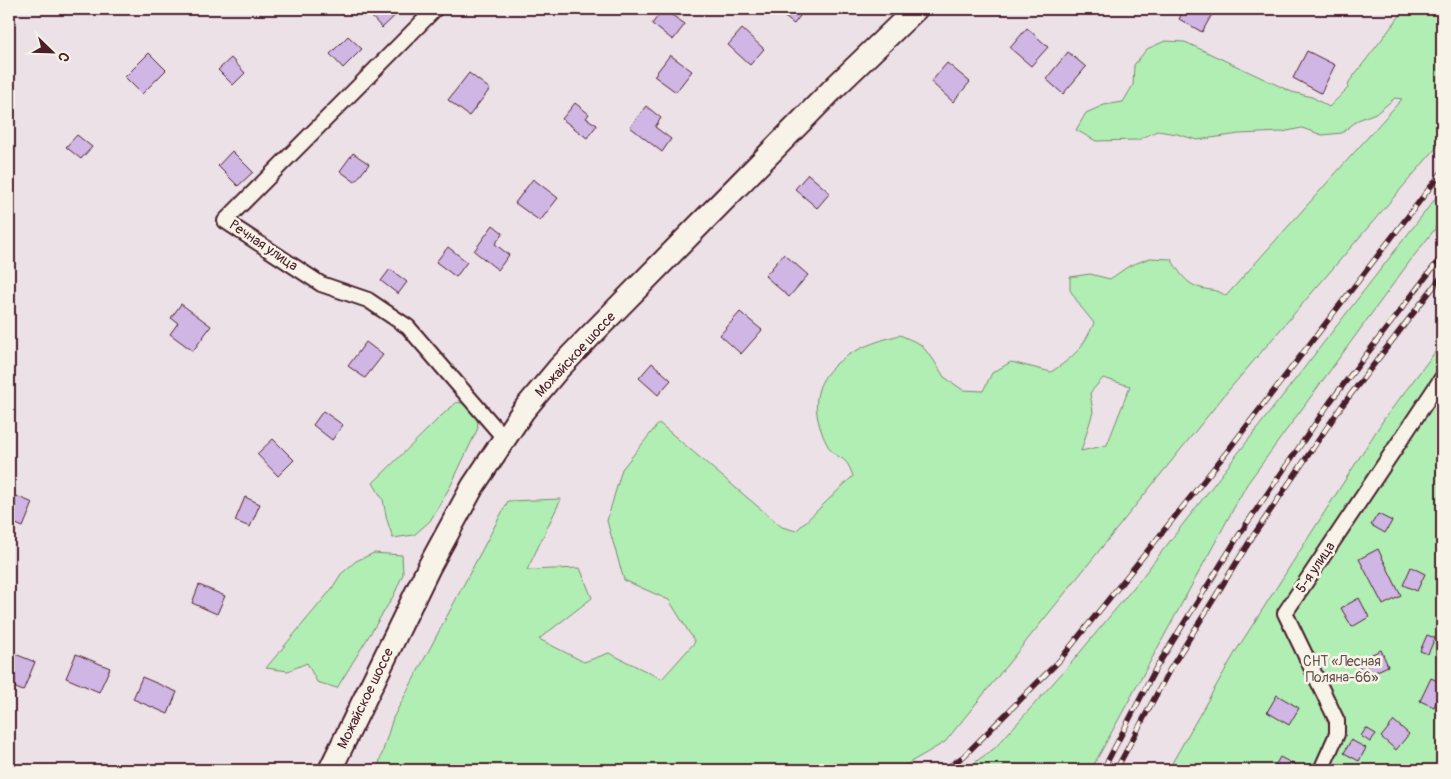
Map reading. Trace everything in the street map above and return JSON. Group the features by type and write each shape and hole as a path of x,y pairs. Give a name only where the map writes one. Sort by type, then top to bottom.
{"main road":[{"name":"Можайское шоссе","path":"330,770 433,560 473,486 523,411 585,340 836,86 916,9"}],"street":[{"name":"Речная улица","path":"435,9 225,221 321,284 368,300 408,327 504,438"},
{"name":"5-я улица","path":"1321,770 1337,734 1337,721 1285,613 1442,378"}],"green space":[{"path":"1405,9 1442,9 1442,141 1227,392 945,742 897,770 377,770 393,718 508,501 561,499 527,570 580,568 592,598 539,639 584,662 609,653 662,679 695,642 669,600 624,580 607,521 622,469 659,423 782,527 796,531 853,476 847,463 833,453 828,446 822,433 817,412 818,394 824,379 834,366 848,355 882,340 900,335 920,344 933,359 944,377 963,390 983,391 992,373 1011,362 1051,372 1066,362 1082,346 1094,323 1070,290 1070,277 1090,274 1110,279 1129,266 1150,258 1171,259 1191,284 1217,291 1226,296 1402,99 1395,98 1378,112 1358,120 1342,133 1322,135 1302,128 1282,132 1239,134 1197,140 1157,131 1138,140 1096,141 1076,130 1086,113 1104,105 1123,102 1133,85 1134,65 1147,49 1165,41 1185,42 1292,92 1312,97 1329,107 1348,88 1349,82","holes":["1103,378 1130,386 1107,445 1081,451 1093,412 1090,393"]},
{"path":"1442,190 1442,220 1247,484 1091,770 964,770 995,748 1072,662 1139,581"},
{"name":"СНТ «Лесная Поляна-66»","path":"1442,343 1442,770 1168,770 1236,651 1384,419"},
{"path":"457,402 476,407 478,428 451,485 430,521 414,535 393,538 383,500 373,483"},
{"path":"374,553 402,555 403,574 394,595 337,688 317,682 307,663 288,671 266,668 331,590 341,574 356,561"}],"building":[{"path":"379,9 402,9 382,28 371,16"},
{"path":"663,9 685,24 673,40 652,24"},
{"path":"774,9 805,9 794,24"},
{"path":"1184,9 1215,9 1202,32 1179,19"},
{"path":"1027,28 1048,47 1031,66 1010,48"},
{"path":"742,29 764,49 750,65 728,45"},
{"path":"348,36 362,49 343,68 330,54"},
{"path":"1307,51 1335,65 1321,93 1293,78"},
{"path":"1068,52 1086,67 1063,94 1046,79"},
{"path":"149,53 166,70 142,94 125,77"},
{"path":"670,55 692,71 676,92 654,76"},
{"path":"231,58 245,73 233,85 218,70"},
{"path":"947,63 970,82 953,102 931,82"},
{"path":"469,73 490,89 469,116 448,100"},
{"path":"9,89 15,94 9,103"},
{"path":"575,103 589,114 586,118 597,125 587,138 562,119"},
{"path":"646,106 661,118 655,127 671,139 662,152 630,127"},
{"path":"77,135 92,147 81,159 66,147"},
{"path":"232,151 253,172 238,186 218,166"},
{"path":"353,153 369,164 355,182 340,171"},
{"path":"808,174 830,193 817,208 795,189"},
{"path":"533,179 558,198 540,221 515,203"},
{"path":"493,225 503,233 495,244 509,255 498,270 474,251"},
{"path":"448,247 467,262 456,277 436,262"},
{"path":"784,254 808,275 789,297 765,276"},
{"path":"390,269 407,282 398,294 381,281"},
{"path":"181,304 211,326 193,351 170,334 178,323 171,318"},
{"path":"740,312 762,330 741,354 720,335"},
{"path":"366,342 383,355 365,378 348,366"},
{"path":"652,363 671,380 658,395 639,378"},
{"path":"323,411 343,425 332,440 313,425"},
{"path":"273,439 294,460 278,476 257,454"},
{"path":"16,496 33,503 23,527 9,521 9,514"},
{"path":"245,497 260,504 250,527 235,521"},
{"path":"1378,514 1392,521 1385,533 1371,525"},
{"path":"1378,549 1401,596 1383,605 1359,559"},
{"path":"1411,567 1425,574 1417,591 1403,585"},
{"path":"199,585 225,596 217,614 192,603"},
{"path":"1359,598 1369,617 1352,627 1341,608"},
{"path":"1427,635 1435,638 1428,654 1420,651"},
{"path":"1381,650 1388,666 1364,677 1357,661"},
{"path":"10,652 35,662 23,691 9,685"},
{"path":"76,654 110,668 99,692 66,678"},
{"path":"142,677 177,692 168,714 133,699"},
{"path":"1431,678 1442,683 1442,689 1434,707 1420,701"},
{"path":"1277,695 1299,708 1289,725 1267,712"},
{"path":"1394,721 1409,734 1396,750 1381,737"},
{"path":"1366,728 1376,734 1370,742 1361,736"},
{"path":"1351,740 1366,748 1359,761 1344,753"},
{"path":"1280,757 1297,766 1295,770 1273,769"}],"railway":[{"path":"944,770 964,756 1059,661 1226,453 1442,172"},
{"path":"1103,770 1156,668 1241,532 1330,402 1442,256"},
{"path":"1116,770 1169,671 1253,536 1341,407 1442,276"}]}
